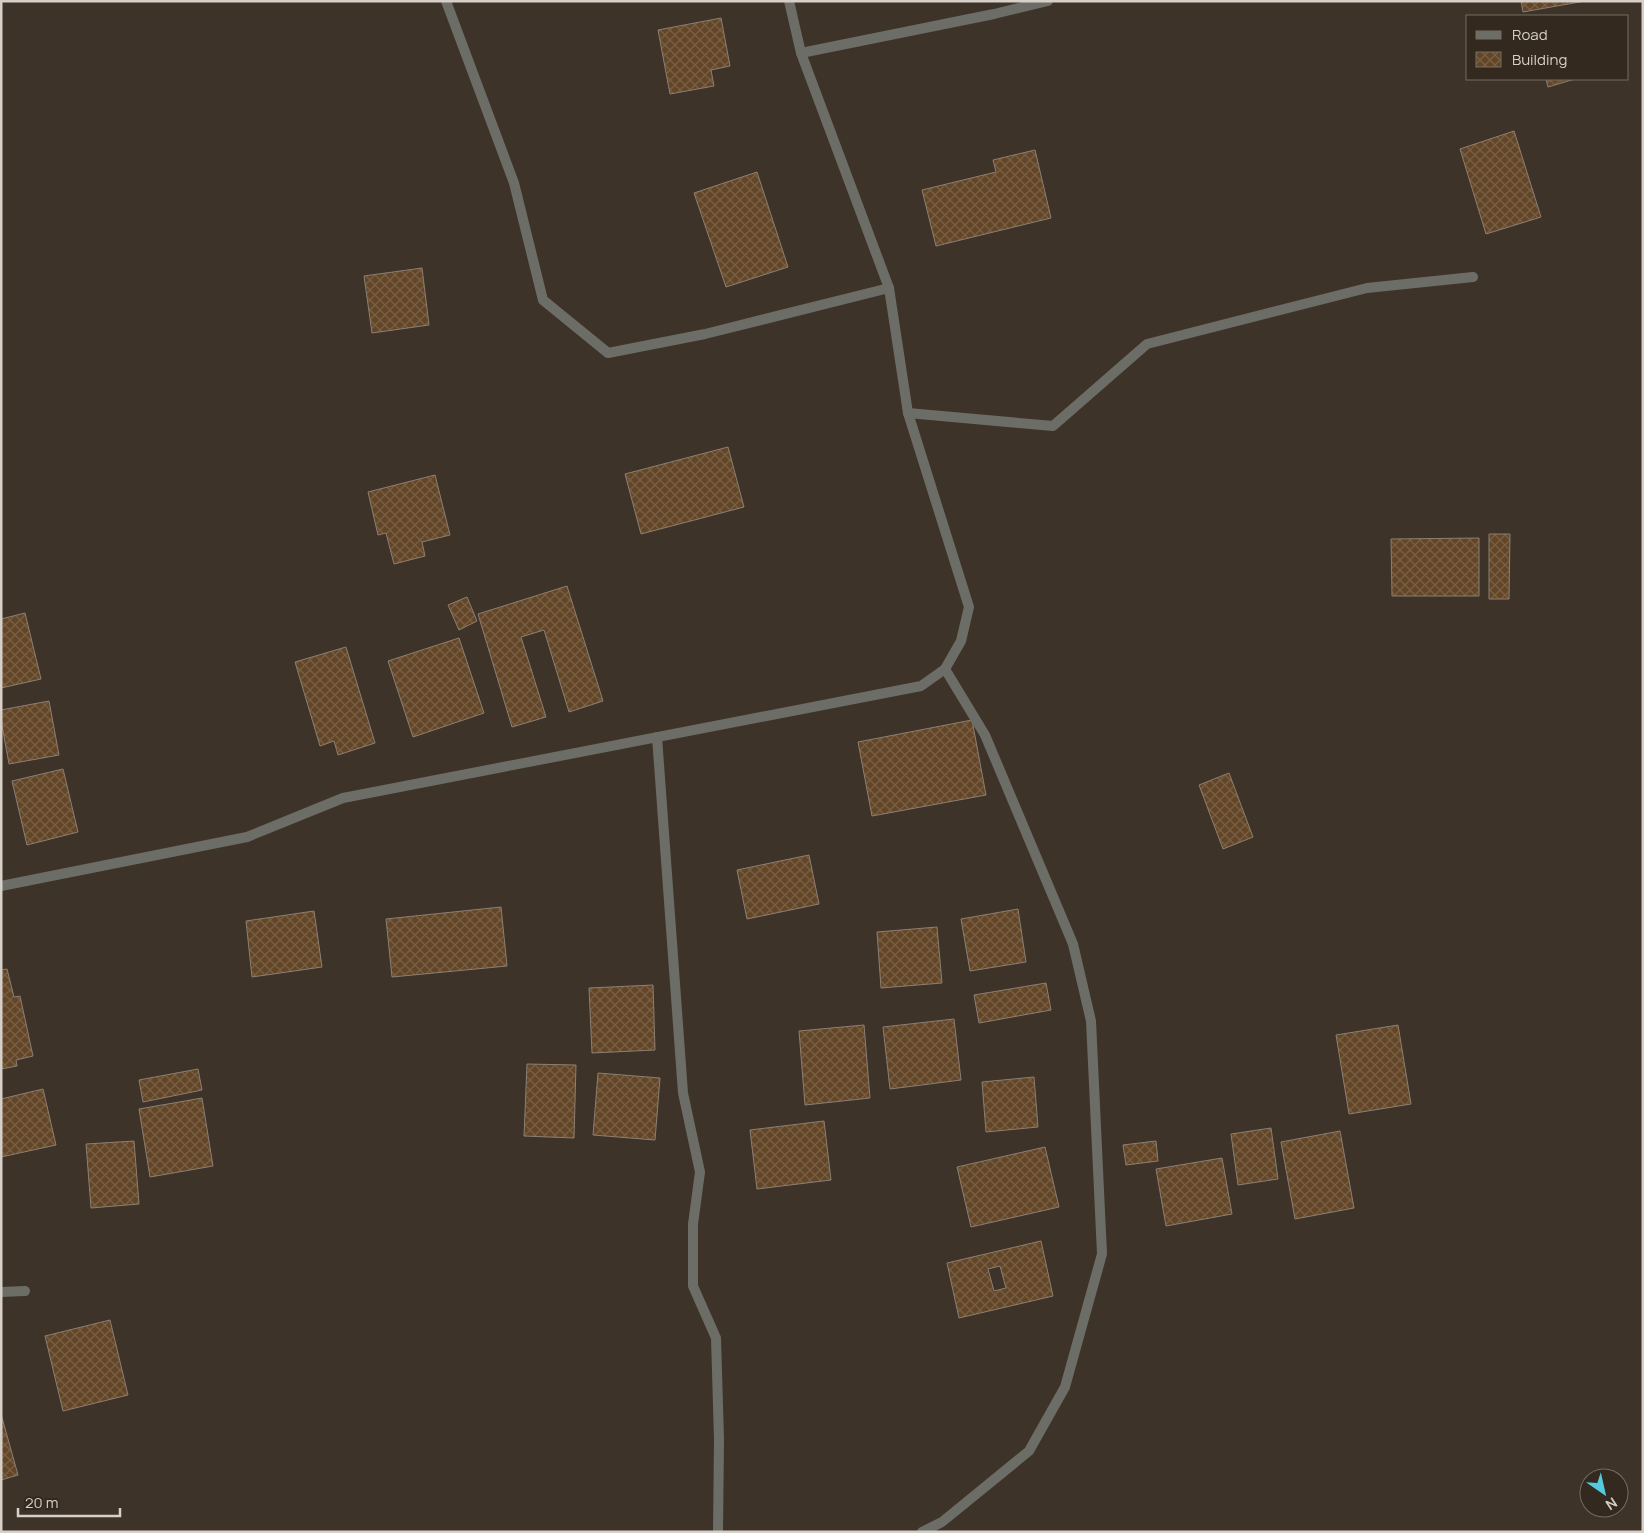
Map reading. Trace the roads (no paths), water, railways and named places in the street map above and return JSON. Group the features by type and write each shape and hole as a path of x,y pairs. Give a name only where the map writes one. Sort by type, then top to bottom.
{"street":[{"path":"446,1 514,183 543,300 608,353 705,334 889,288"},
{"path":"1,886 246,837 343,798 921,686 945,669 961,641 969,606 908,413 889,288 801,53 789,1"},
{"path":"801,53 994,14 1048,1"},
{"path":"908,413 1053,426 1147,344 1367,288 1473,277"},
{"path":"922,1532 942,1522 1029,1451 1065,1387 1102,1254 1092,1020 1073,944 985,735 945,669"},
{"path":"657,737 683,1093 700,1172 693,1224 693,1286 716,1338 719,1439 718,1532"},
{"path":"1,1292 26,1291"}]}
